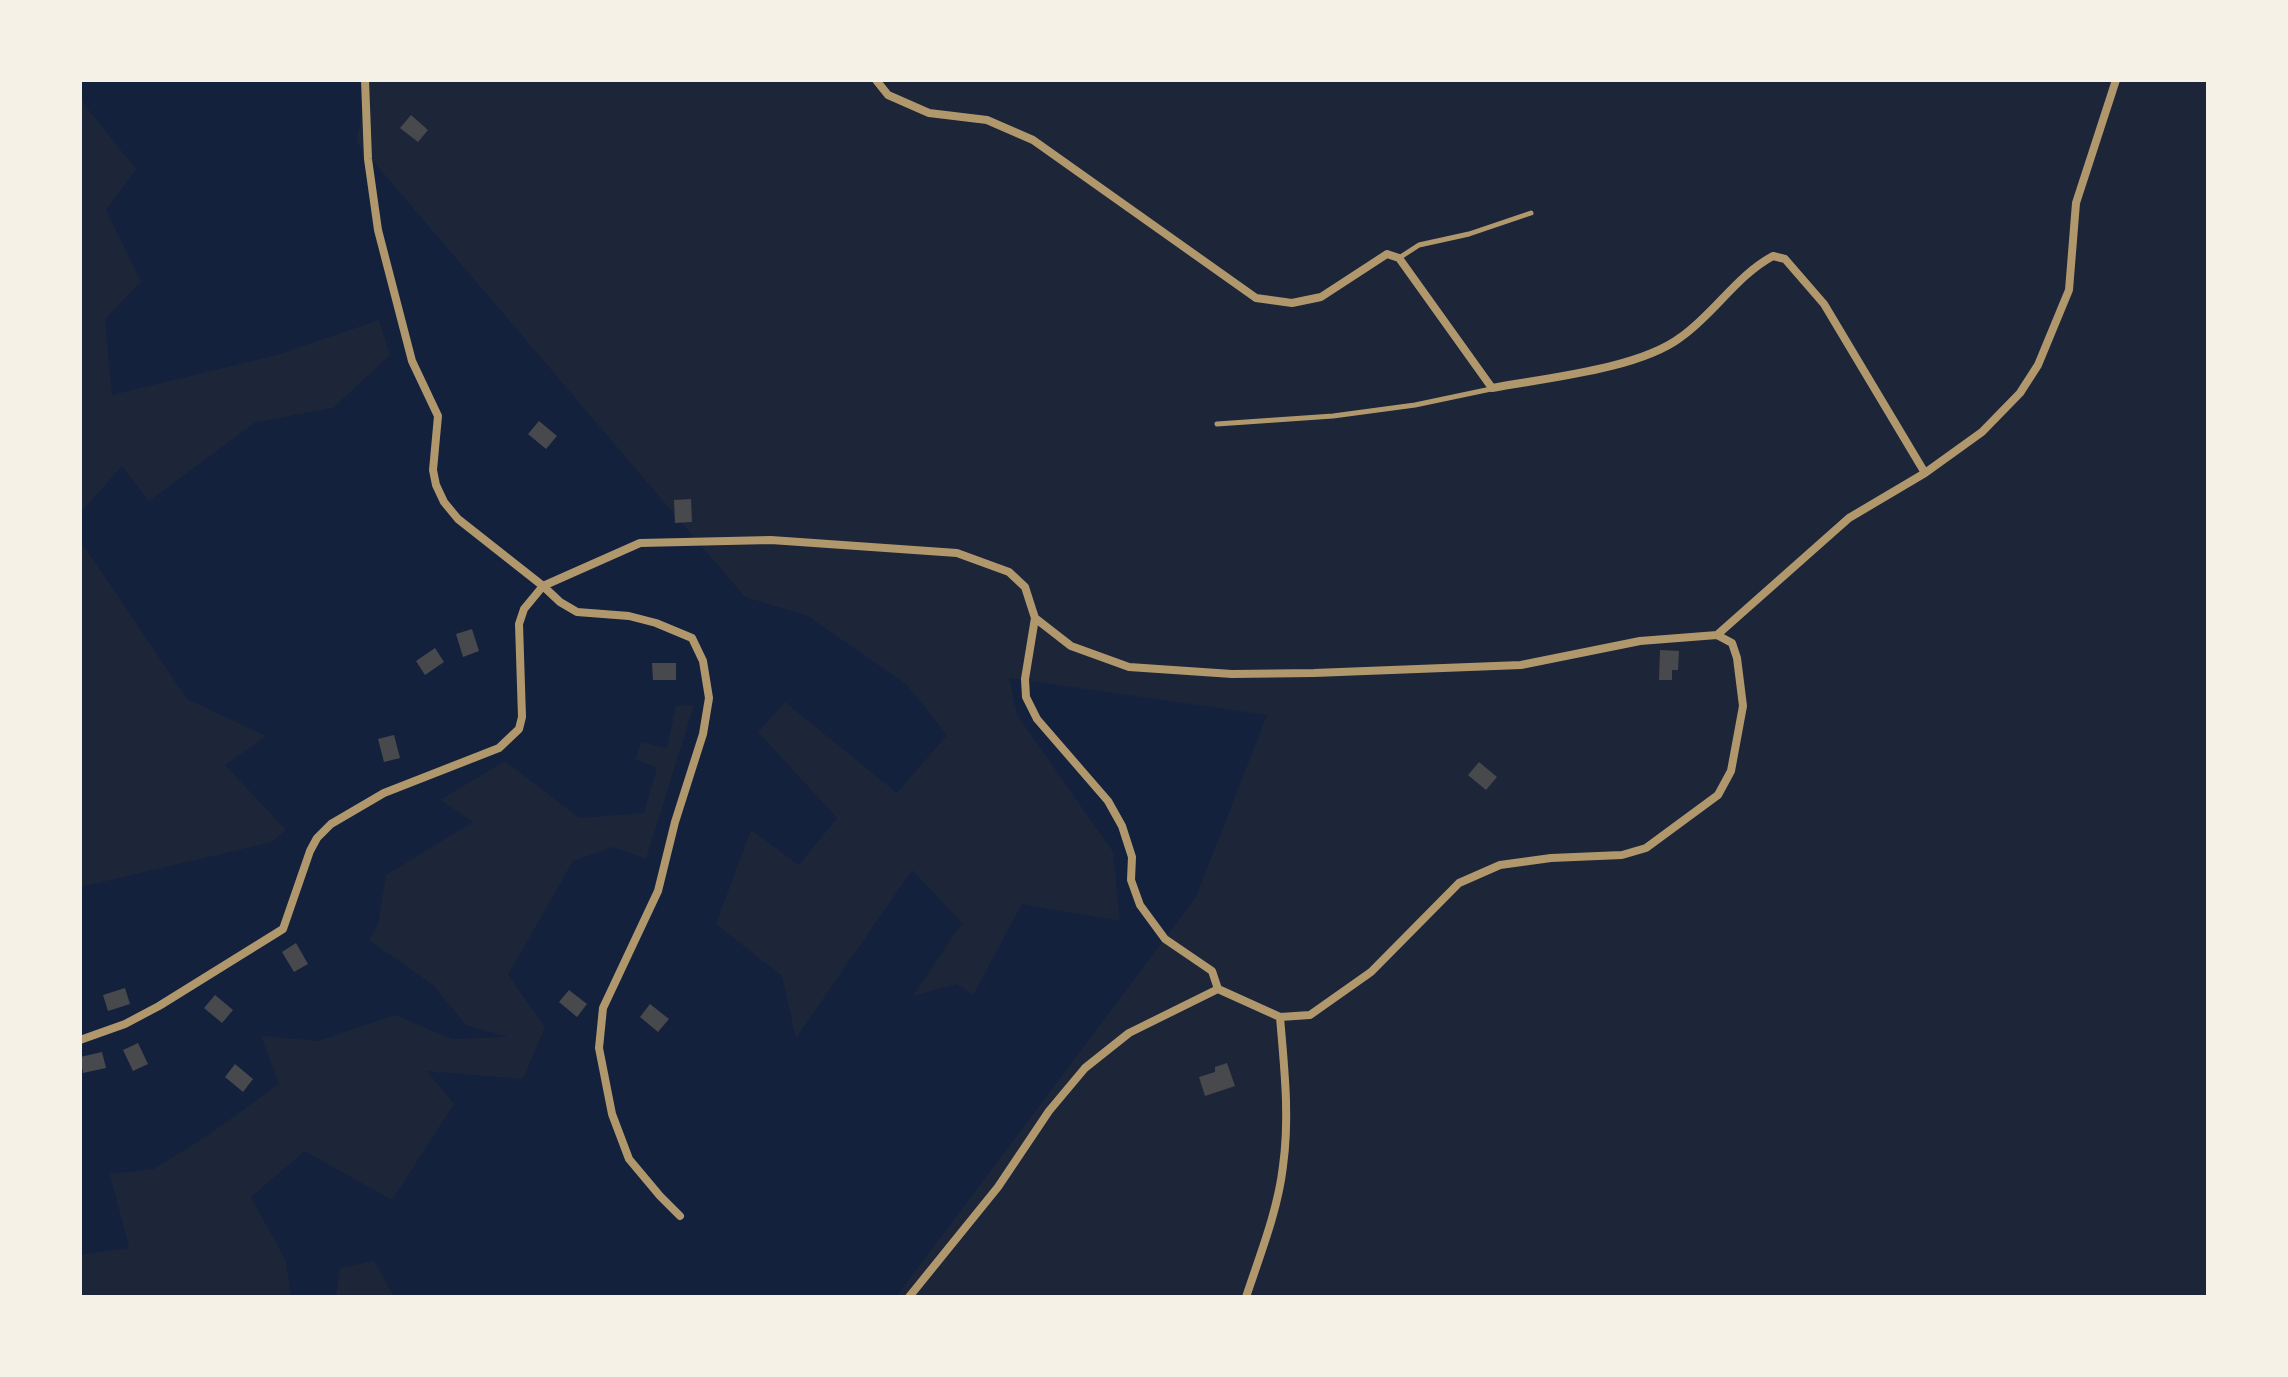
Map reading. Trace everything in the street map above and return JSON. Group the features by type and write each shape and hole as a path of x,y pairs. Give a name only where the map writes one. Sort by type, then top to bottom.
{"street":[{"path":"365,80 366,135 378,230 412,361 438,416 433,470 444,502 458,519 560,602 577,612 643,619 692,638 703,661 709,698 703,734 675,822 658,891 603,1008 599,1048 612,1114 629,1159 680,1216"},
{"path":"876,80 888,95 929,113 987,120 1033,140 1256,298 1292,303 1321,297 1387,254 1399,258 1492,388 1646,358 1682,337 1753,267 1773,256 1785,259 1824,304 1925,473"},
{"path":"1717,635 1849,518 1925,473 1982,432 2020,393 2038,365 2069,290 2076,203 2116,80"},
{"path":"80,1040 125,1024 159,1006 283,929 317,838 349,812 384,793 474,759 511,739 519,729 522,717 519,624 524,609 543,586 640,543 771,540 957,553 1009,572 1025,587 1035,618 1025,679 1026,697 1037,719 1108,801 1122,826 1132,857 1131,880 1140,905 1165,939 1212,971 1218,989 1280,1017 1310,1015 1371,972 1459,883 1500,865 1551,858 1622,855 1646,848 1718,795 1731,771 1743,706 1732,643 1717,635 1640,641 1521,665 1232,674 1129,667 1071,646 1035,618"},
{"path":"909,1297 998,1187 1049,1111 1085,1068 1129,1033 1218,989"},
{"path":"1246,1297 1266,1238 1283,1167 1287,1100 1280,1017"}],"lane":[{"path":"1399,258 1419,245 1469,234 1531,213"},
{"path":"1217,424 1333,416 1415,405 1492,388"}],"shaded area":[{"path":"370,80 2208,80 2208,1297 896,1297 1196,897 1267,715 1009,678 1017,715 1113,852 1120,921 1022,904 973,995 957,984 913,996 962,923 912,870 796,1038 782,976 716,924 751,830 799,865 837,818 758,732 785,702 897,793 947,735 907,685 808,616 745,597 356,141"},
{"path":"80,91 84,104 136,169 106,210 141,282 105,319 112,395 277,355 379,320 390,355 333,408 256,422 149,501 122,466 80,513"},
{"path":"80,540 187,699 266,736 225,765 286,830 272,842 80,887"},
{"path":"694,705 646,859 613,847 573,861 508,975 545,1027 523,1079 427,1071 454,1104 392,1200 305,1151 251,1197 286,1261 291,1297 80,1297 80,1255 129,1248 110,1174 154,1169 207,1136 279,1084 261,1036 319,1041 395,1015 452,1039 508,1037 466,1025 433,985 369,940 378,925 386,875 473,822 440,800 505,761 579,818 644,813 657,768 635,759 641,742 667,748 676,706"},
{"path":"374,1261 394,1297 336,1297 340,1268"}],"building":[{"path":"411,115 428,130 418,142 400,128"},
{"path":"539,421 557,436 546,449 528,434"},
{"path":"691,499 692,522 675,523 674,500"},
{"path":"472,629 479,651 463,657 456,634"},
{"path":"435,648 444,662 425,675 416,661"},
{"path":"1660,650 1679,651 1678,670 1672,670 1672,680 1659,680"},
{"path":"652,663 676,663 676,680 653,680"},
{"path":"394,735 400,758 384,762 378,739"},
{"path":"1479,762 1497,777 1486,790 1468,775"},
{"path":"296,943 308,964 294,972 282,952"},
{"path":"125,988 130,1004 108,1011 103,995"},
{"path":"569,990 587,1004 577,1017 559,1002"},
{"path":"215,995 233,1010 222,1023 204,1008"},
{"path":"650,1004 669,1019 658,1032 640,1017"},
{"path":"138,1043 148,1064 133,1071 123,1050"},
{"path":"102,1052 106,1068 83,1073 80,1057"},
{"path":"1227,1063 1235,1086 1205,1096 1199,1077 1215,1072 1215,1067"},
{"path":"235,1064 253,1079 243,1092 225,1077"}]}
